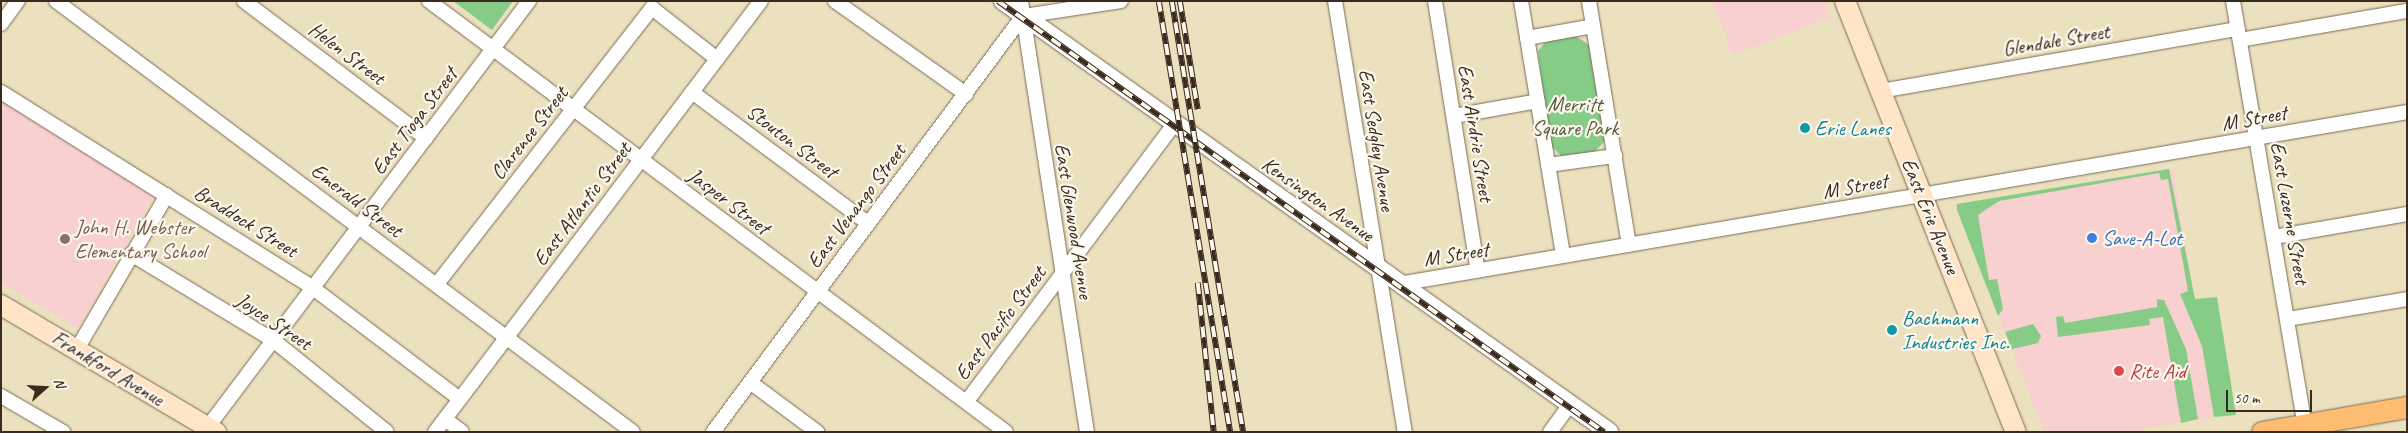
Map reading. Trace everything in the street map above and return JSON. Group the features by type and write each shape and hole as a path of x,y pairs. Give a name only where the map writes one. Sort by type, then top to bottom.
{"main road":[{"name":"East Erie Avenue","path":"1846,1 2016,432"},
{"name":"Frankford Avenue","path":"1,305 209,430"},
{"path":"2262,432 2306,428 2407,407"}],"street":[{"path":"1,24 18,1"},
{"name":"Emerald Street","path":"56,1 633,432"},
{"name":"Helen Street","path":"244,1 426,138"},
{"name":"Jasper Street","path":"429,1 1006,432"},
{"name":"East Tioga Street","path":"209,430 273,340 529,1"},
{"name":"East Atlantic Street","path":"435,432 761,1"},
{"path":"835,1 966,94"},
{"name":"Kensington Avenue","path":"1003,1 1022,9 1174,124 1609,432"},
{"path":"1022,9 1121,1"},
{"name":"East Sedgley Avenue","path":"1335,1 1405,432"},
{"name":"East Airdrie Street","path":"1435,1 1478,271"},
{"path":"1521,1 1563,256"},
{"path":"1589,1 1630,245"},
{"name":"East Luzerne Street","path":"2233,1 2306,428"},
{"name":"Clarence Street","path":"437,284 652,8 718,58"},
{"name":"East Venango Street","path":"713,432 966,94 1022,9"},
{"name":"East Glenwood Avenue","path":"1022,9 1087,432"},
{"name":"Glendale Street","path":"1881,91 2239,34 2407,11"},
{"path":"1527,38 1593,26"},
{"name":"Braddock Street","path":"1,92 313,288 460,399"},
{"name":"Stouton Street","path":"692,92 868,223"},
{"path":"1454,116 1538,101"},
{"name":"M Street","path":"1399,284 2407,112"},
{"name":"East Pacific Street","path":"967,401 1174,124"},
{"path":"1548,165 1615,156"},
{"path":"76,349 167,195"},
{"path":"2274,237 2407,214"},
{"name":"Joyce Street","path":"131,254 273,340 387,432"},
{"path":"2288,319 2407,299"},
{"path":"750,382 817,432"},
{"path":"1,396 63,432"},
{"path":"1550,432 1570,404"},
{"path":"445,419 462,432"}],"shaded area":[{"path":"1712,1 1825,1 1831,17 1733,55"},
{"name":"John H. Webster Elementary School","path":"1,98 154,196 78,328 1,283"},
{"path":"2173,168 2214,417 2127,432 2044,432 1955,205"}],"green space":[{"path":"453,1 513,1 492,30"},
{"name":"Merritt Square Park","path":"1576,36 1593,48 1606,140 1592,154 1561,156 1550,144 1538,51 1548,39"},
{"path":"2169,169 2195,299 2217,297 2236,415 2214,417 2202,346 2180,294 2188,291 2168,179 2161,180 2159,173 1999,201 1978,215 1989,280 1997,279 2003,309 1998,316 1957,210 1957,204"},
{"path":"2157,299 2164,300 2186,349 2198,419 2181,423 2163,317 2149,319 2150,325 2058,337 2056,317 2063,316 2065,323 2157,307"},
{"path":"2033,324 2041,336 2038,343 2012,349 2005,332"}],"railway":[{"path":"998,1 1604,432"},
{"path":"1159,1 1230,432"},
{"path":"1172,1 1243,432"},
{"path":"1180,1 1198,110"},
{"path":"1198,283 1214,432"}],"place":[{"name":"Erie Lanes","path":"1805,128"},
{"name":"Save-A-Lot","path":"2092,238"},
{"name":"John H. Webster Elementary School","path":"65,239"},
{"name":"Bachmann Industries Inc.","path":"1892,330"},
{"name":"Rite Aid","path":"2119,371"}]}
